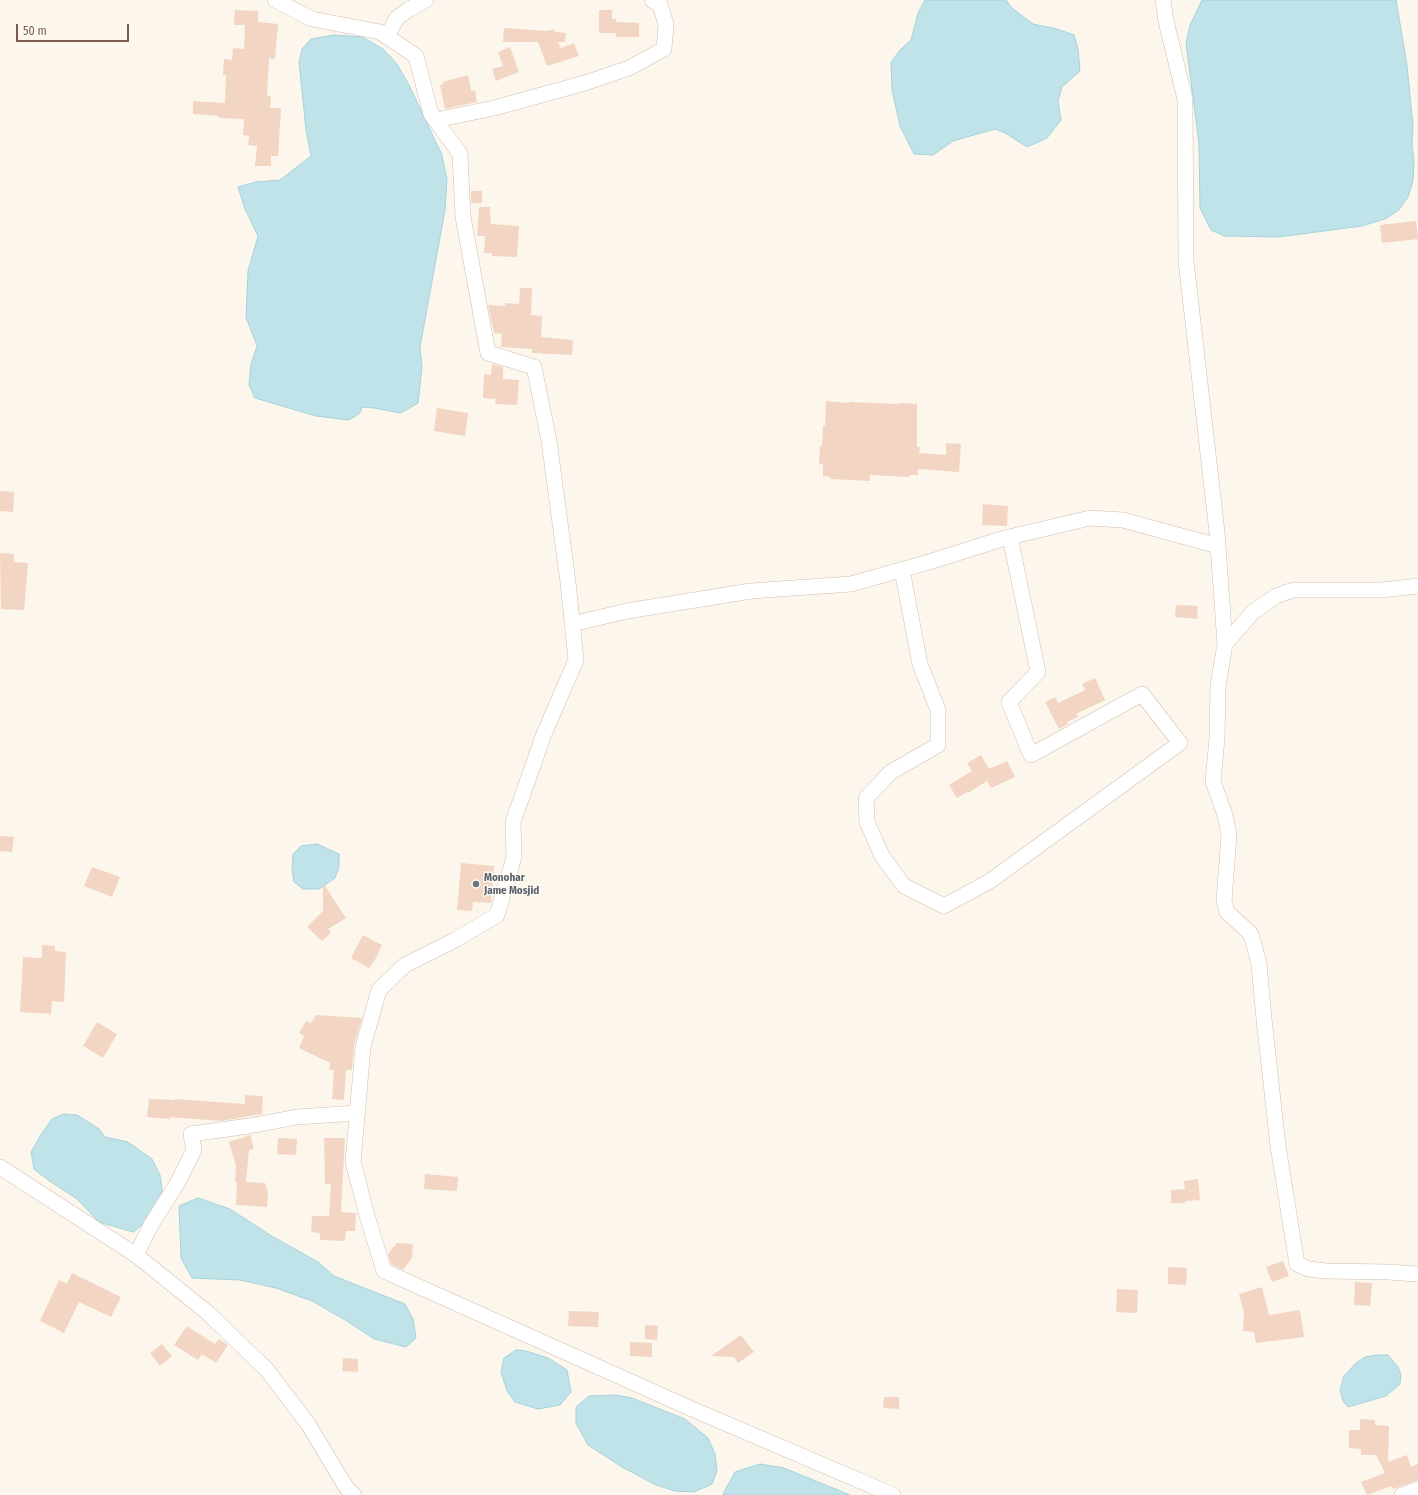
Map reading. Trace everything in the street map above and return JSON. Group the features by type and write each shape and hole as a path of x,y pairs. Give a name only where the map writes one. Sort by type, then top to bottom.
{"street":[{"path":"275,0 312,19 380,32 416,56 432,114 460,154 463,217 488,353 534,368 549,441 568,582 576,660 544,734 513,822 514,857 497,914 455,940 405,965 379,990 363,1047 353,1162 384,1271 692,1410 893,1495"},
{"path":"387,36 397,18 409,9 426,0"},
{"path":"436,120 494,108 586,83 629,68 664,49 666,24 660,5 652,0"},
{"path":"1163,0 1166,22 1185,98 1186,261 1218,546 1225,644 1218,686 1217,738 1213,782 1225,815 1229,835 1224,901 1227,912 1252,934 1260,964 1264,1019 1278,1146 1297,1264 1315,1270 1418,1274"},
{"path":"572,624 628,611 751,591 851,584 1010,537 1090,518 1123,520 1218,546"},
{"path":"902,570 920,664 938,710 938,745 891,772 866,798 867,822 882,856 904,886 944,906 990,881 1180,743 1142,694 1031,755 1009,702 1038,672 1010,537"},
{"path":"1225,644 1253,612 1276,596 1294,590 1382,590 1418,586"},
{"path":"136,1255 151,1225 178,1182 194,1150 191,1134 249,1126 297,1117 357,1113"},
{"path":"0,1167 136,1255 208,1313 268,1370 308,1424 346,1487 354,1495"},
{"path":"1402,1495 1418,1489"}],"water":[{"path":"925,0 1006,0 1011,7 1033,24 1057,29 1074,35 1078,49 1080,71 1062,87 1058,101 1061,120 1047,138 1027,147 1005,133 995,129 953,141 933,155 914,154 900,126 892,90 891,62 900,50 911,40 918,13"},
{"path":"1202,0 1396,0 1407,65 1413,126 1412,144 1414,161 1413,181 1408,197 1399,210 1385,219 1362,226 1279,237 1224,236 1211,230 1200,208 1199,144 1186,43 1190,25"},
{"path":"334,35 362,37 383,49 397,64 409,85 442,155 447,180 445,210 420,347 422,367 418,403 401,413 362,407 360,413 349,420 316,416 255,398 249,385 251,364 257,346 246,317 248,271 258,236 245,209 238,187 256,182 280,180 311,156 306,130 299,62 302,49 311,39"},
{"path":"317,844 339,854 339,867 335,878 319,889 303,889 294,882 292,869 293,854 301,846"},
{"path":"64,1114 77,1115 99,1129 105,1137 128,1142 152,1159 160,1175 162,1200 154,1213 133,1232 99,1222 77,1199 34,1169 31,1152 52,1119"},
{"path":"198,1198 230,1209 270,1235 318,1262 334,1276 405,1304 413,1319 416,1338 406,1347 374,1339 347,1321 312,1301 276,1288 240,1280 192,1278 181,1258 179,1206"},
{"path":"516,1350 526,1351 548,1358 567,1370 571,1392 560,1405 538,1409 515,1402 507,1391 501,1372 504,1358"},
{"path":"1388,1355 1398,1367 1401,1375 1400,1384 1386,1396 1348,1407 1343,1401 1340,1390 1344,1376 1356,1363 1365,1357"},
{"path":"616,1395 632,1398 685,1419 708,1438 715,1454 717,1471 712,1484 694,1492 675,1491 656,1485 622,1467 588,1445 576,1423 576,1407 589,1396"},
{"path":"760,1464 784,1468 850,1495 723,1495 735,1472"}],"building":[{"path":"235,10 258,11 258,22 278,24 275,59 269,58 267,96 271,96 270,108 281,108 278,156 271,156 271,166 255,166 257,146 248,145 249,136 243,135 244,119 219,118 219,116 193,114 193,101 225,103 226,75 223,75 224,59 232,60 233,48 244,49 245,25 234,25"},
{"path":"599,10 612,10 612,19 616,19 616,22 639,23 639,37 616,37 616,33 599,33"},
{"path":"504,28 547,31 554,29 555,32 566,33 565,42 558,42 561,48 574,43 579,56 547,66 538,42 503,42"},
{"path":"510,47 519,72 496,81 492,69 503,66 498,52"},
{"path":"468,75 471,91 475,90 477,102 445,109 440,85 443,84 443,82"},
{"path":"471,191 482,191 482,203 471,203"},
{"path":"479,207 490,207 491,224 519,226 517,257 492,256 492,253 484,253 485,236 477,236"},
{"path":"1416,221 1418,239 1382,243 1380,225"},
{"path":"520,288 532,288 531,315 542,316 541,337 573,340 572,355 532,353 532,349 501,347 502,334 494,333 488,305 505,306 505,303 519,304"},
{"path":"492,364 503,367 503,379 519,380 517,405 495,404 496,399 483,398 484,374 491,375"},
{"path":"826,401 849,403 917,404 917,447 920,447 919,453 946,455 946,443 961,444 959,472 918,469 918,475 910,475 909,477 870,475 870,481 830,479 830,477 823,476 823,464 819,464 823,426 825,426"},
{"path":"437,408 468,413 465,436 434,431"},
{"path":"0,491 14,492 13,512 0,511"},
{"path":"983,504 1008,506 1007,526 982,525"},
{"path":"0,553 14,554 14,562 28,563 24,610 1,609"},
{"path":"1176,605 1198,606 1197,619 1175,617"},
{"path":"1095,678 1105,700 1076,714 1078,717 1067,722 1068,724 1059,729 1045,702 1056,697 1058,703 1085,690 1082,684"},
{"path":"981,755 989,769 1007,761 1015,777 991,788 987,781 957,798 949,785 972,771 967,763"},
{"path":"0,836 14,837 12,852 0,851"},
{"name":"Monohar Jame Mosjid","path":"461,863 494,866 491,903 473,902 472,911 457,910"},
{"path":"92,867 120,877 112,897 84,886"},
{"path":"323,883 346,918 328,929 331,932 322,941 307,927 323,911"},
{"path":"363,935 382,945 369,968 351,958"},
{"path":"42,945 55,946 55,951 66,952 64,1002 52,1001 51,1014 20,1012 23,957 42,958"},
{"path":"316,1015 362,1018 354,1045 352,1070 346,1070 344,1100 332,1099 334,1070 329,1070 330,1063 299,1048 304,1036 299,1033 306,1021 311,1023"},
{"path":"97,1022 117,1034 103,1058 83,1046"},
{"path":"245,1095 263,1096 262,1114 221,1121 170,1117 170,1119 147,1117 149,1099 175,1099 245,1104"},
{"path":"250,1135 254,1148 249,1150 246,1182 265,1183 268,1193 267,1207 236,1205 236,1166 229,1142"},
{"path":"278,1138 297,1139 296,1155 277,1154"},
{"path":"324,1138 345,1138 341,1212 356,1213 355,1231 346,1231 345,1241 320,1240 320,1233 311,1232 312,1216 329,1216 331,1184 325,1184"},
{"path":"425,1174 458,1177 457,1191 424,1189"},
{"path":"1198,1179 1200,1200 1185,1201 1185,1203 1171,1203 1171,1190 1185,1189 1184,1181"},
{"path":"397,1243 413,1244 412,1258 403,1270 391,1264 388,1254"},
{"path":"1283,1261 1289,1276 1272,1282 1266,1267"},
{"path":"1168,1267 1187,1268 1186,1285 1168,1284"},
{"path":"72,1273 121,1297 111,1317 79,1302 64,1333 40,1321 59,1280 67,1284"},
{"path":"1355,1282 1372,1283 1370,1306 1354,1305"},
{"path":"1262,1287 1269,1315 1300,1310 1304,1337 1256,1343 1254,1332 1243,1331 1244,1313 1239,1294"},
{"path":"1117,1289 1138,1290 1137,1313 1116,1312"},
{"path":"569,1311 599,1312 598,1327 568,1326"},
{"path":"645,1325 658,1326 657,1340 645,1339"},
{"path":"187,1326 215,1344 219,1339 228,1345 216,1363 202,1354 198,1360 174,1345"},
{"path":"741,1335 754,1352 738,1363 734,1357 711,1356"},
{"path":"630,1342 652,1343 652,1357 630,1356"},
{"path":"162,1344 172,1356 160,1366 150,1353"},
{"path":"343,1358 358,1359 358,1372 342,1371"},
{"path":"884,1397 899,1397 899,1409 883,1408"},
{"path":"1360,1419 1375,1420 1375,1425 1389,1426 1388,1462 1407,1455 1411,1467 1418,1464 1418,1480 1393,1489 1391,1486 1367,1495 1361,1482 1385,1473 1376,1455 1361,1455 1361,1449 1349,1448 1349,1430 1360,1430"}],"place":[{"name":"Monohar Jame Mosjid","path":"476,884"}]}
